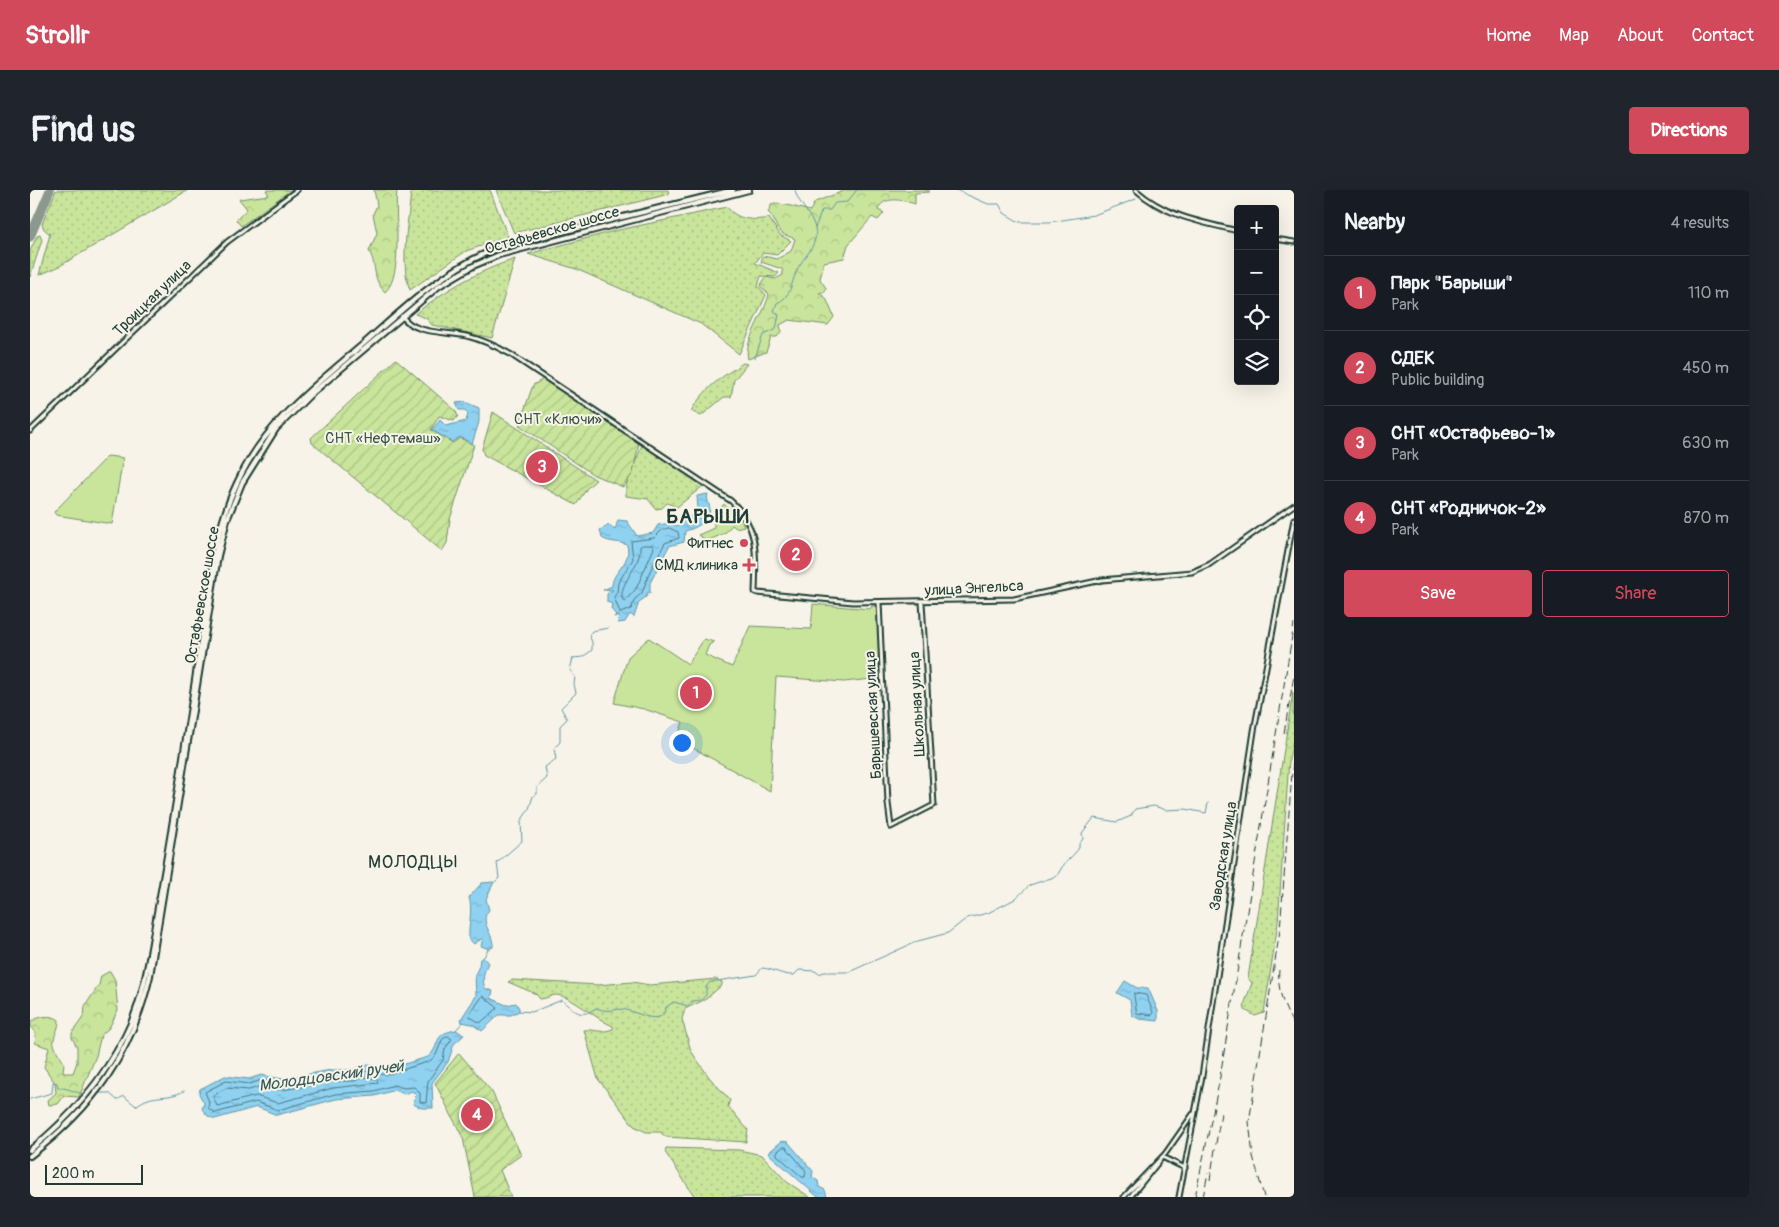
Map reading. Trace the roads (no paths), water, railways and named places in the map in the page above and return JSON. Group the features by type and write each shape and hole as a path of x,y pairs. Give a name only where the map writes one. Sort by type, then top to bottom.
{"main road":[{"name":"Остафьевское шоссе","path":"30,1156 66,1128 95,1096 113,1070 140,1015 150,976 218,556 233,502 263,446 289,414 436,282 488,252 733,190"},
{"name":"Остафьевское шоссе","path":"30,1150 62,1123 84,1100 108,1067 126,1034 145,976 215,553 229,500 259,445 282,416 401,314 439,286 492,257 749,190"}],"street":[{"name":"Троицкая улица","path":"30,431 227,242 297,190"},
{"path":"1136,190 1159,208 1176,215 1234,230"},
{"path":"1279,240 1294,242"},
{"name":"улица Энгельса","path":"401,314 414,327 467,336 490,343 510,354 731,501 743,516 756,546 755,592 853,602 922,602 1027,598 1102,580 1192,572 1210,564 1294,505"},
{"name":"Заводская улица","path":"1179,1197 1197,1104 1249,756 1294,519"},
{"name":"Барышевская улица","path":"879,602 888,820 891,827"},
{"name":"Школьная улица","path":"891,827 934,805 922,602"},
{"path":"1130,1197 1189,1122 1197,1104"},
{"path":"1162,1157 1185,1168"},
{"path":"1124,1197 1162,1157"}],"water":[{"path":"465,402 479,408 479,422 472,444 460,437 452,442 432,430 440,420 446,426 466,421 468,414 465,410 459,410 456,403"},
{"path":"708,494 710,510 707,518 697,527 685,531 684,542 669,546 650,583 650,593 648,592 646,597 639,602 634,617 630,614 625,622 618,623 619,616 614,617 616,615 611,609 612,604 607,602 607,594 613,590 603,590 612,586 615,576 627,557 627,545 605,540 602,538 600,530 609,525 615,530 618,520 627,521 637,536 653,533 658,525 671,523 677,526 685,519 685,516 695,517 698,509 697,496"},
{"path":"494,882 486,899 489,910 485,919 493,942 493,947 489,949 481,946 483,938 474,944 469,939 471,908 469,897 482,883"},
{"path":"483,957 488,963 484,973 484,986 486,989 493,991 491,998 506,1005 516,1003 519,1011 511,1015 499,1015 482,1031 472,1024 462,1022 461,1019 476,996 475,975 480,959"},
{"path":"1125,981 1137,988 1148,988 1158,1011 1158,1021 1139,1019 1132,1015 1130,1000 1117,993"},
{"path":"456,1030 464,1035 454,1044 448,1062 432,1083 433,1108 422,1108 413,1104 416,1095 412,1091 404,1094 395,1090 375,1096 336,1099 277,1115 257,1107 215,1119 208,1116 202,1109 204,1103 199,1094 200,1089 225,1076 249,1079 261,1075 282,1079 331,1070 353,1070 361,1066 370,1065 384,1070 428,1057 443,1034"},
{"path":"782,1141 788,1142 813,1171 812,1177 818,1181 819,1187 825,1190 827,1197 818,1197 768,1153"}],"waterway":[{"name":"Молодцовский ручей","path":"755,358 763,335 776,329 779,315 774,311 777,303 788,294 796,272 815,239 816,232 812,220 800,202 795,190"},
{"path":"815,228 822,210 830,210 835,203 847,202 857,190"},
{"path":"956,190 988,204 999,204 1004,213 1019,222 1050,222 1094,215 1136,199"},
{"name":"Молодцовский ручей","path":"495,882 499,878 497,863 522,841 521,821 529,809 533,796 537,794 537,787 547,778 545,767 556,759 554,749 560,742 560,726 567,719 561,708 576,693 575,677 570,670 573,658 583,657 592,650 592,642 589,635 592,631 608,628"},
{"path":"519,1011 532,1012 562,1000 581,1013 590,1012 596,1008 606,1010 622,1009 655,1018 660,1017 666,1007 674,1002 688,1006 692,1001 701,1000 706,995 706,987 710,982 756,975 762,968 790,975 794,975 799,970 815,971 819,974 824,972 849,972 918,941 948,933 967,918 988,913 1015,899 1030,885 1057,876 1065,863 1079,848 1079,844 1083,839 1082,833 1094,818 1117,822 1131,816 1135,809 1154,806 1166,810 1185,809 1206,813 1208,803"},
{"name":"Молодцовский ручей","path":"484,957 488,949"},
{"name":"Молодцовский ручей","path":"456,1030 463,1022"},
{"name":"Молодцовский ручей","path":"30,1099 52,1093 53,1082 57,1083 58,1088 65,1088 84,1094"},
{"name":"Молодцовский ручей","path":"97,1093 109,1093 117,1100 124,1096 136,1106 148,1099 171,1096 184,1091"}],"railway":[{"path":"1195,1197 1219,1083 1294,624"},
{"path":"1284,733 1294,676"},
{"path":"1264,1197 1253,1156 1249,1122 1280,930 1294,747"},
{"path":"1279,970 1282,999 1294,1025"},
{"path":"1210,1180 1221,1113"},
{"path":"1203,1197 1208,1173"}],"place":[{"name":"СНТ «Остафьево-1»","path":"542,467"},
{"name":"Фитнес","path":"744,543"},
{"name":"СДЕК","path":"796,555"},
{"name":"СМД клиника","path":"749,565"},
{"name":"Парк \"Барыши\"","path":"696,693"},
{"name":"СНТ «Родничок-2»","path":"477,1115"}],"district":[{"name":"БАРЫШИ","path":"708,516"},
{"name":"МОЛОДЦЫ","path":"413,862"}],"park label":[{"name":"СНТ «Ключи»","path":"558,419"},
{"name":"СНТ «Нефтемаш»","path":"383,438"}]}
